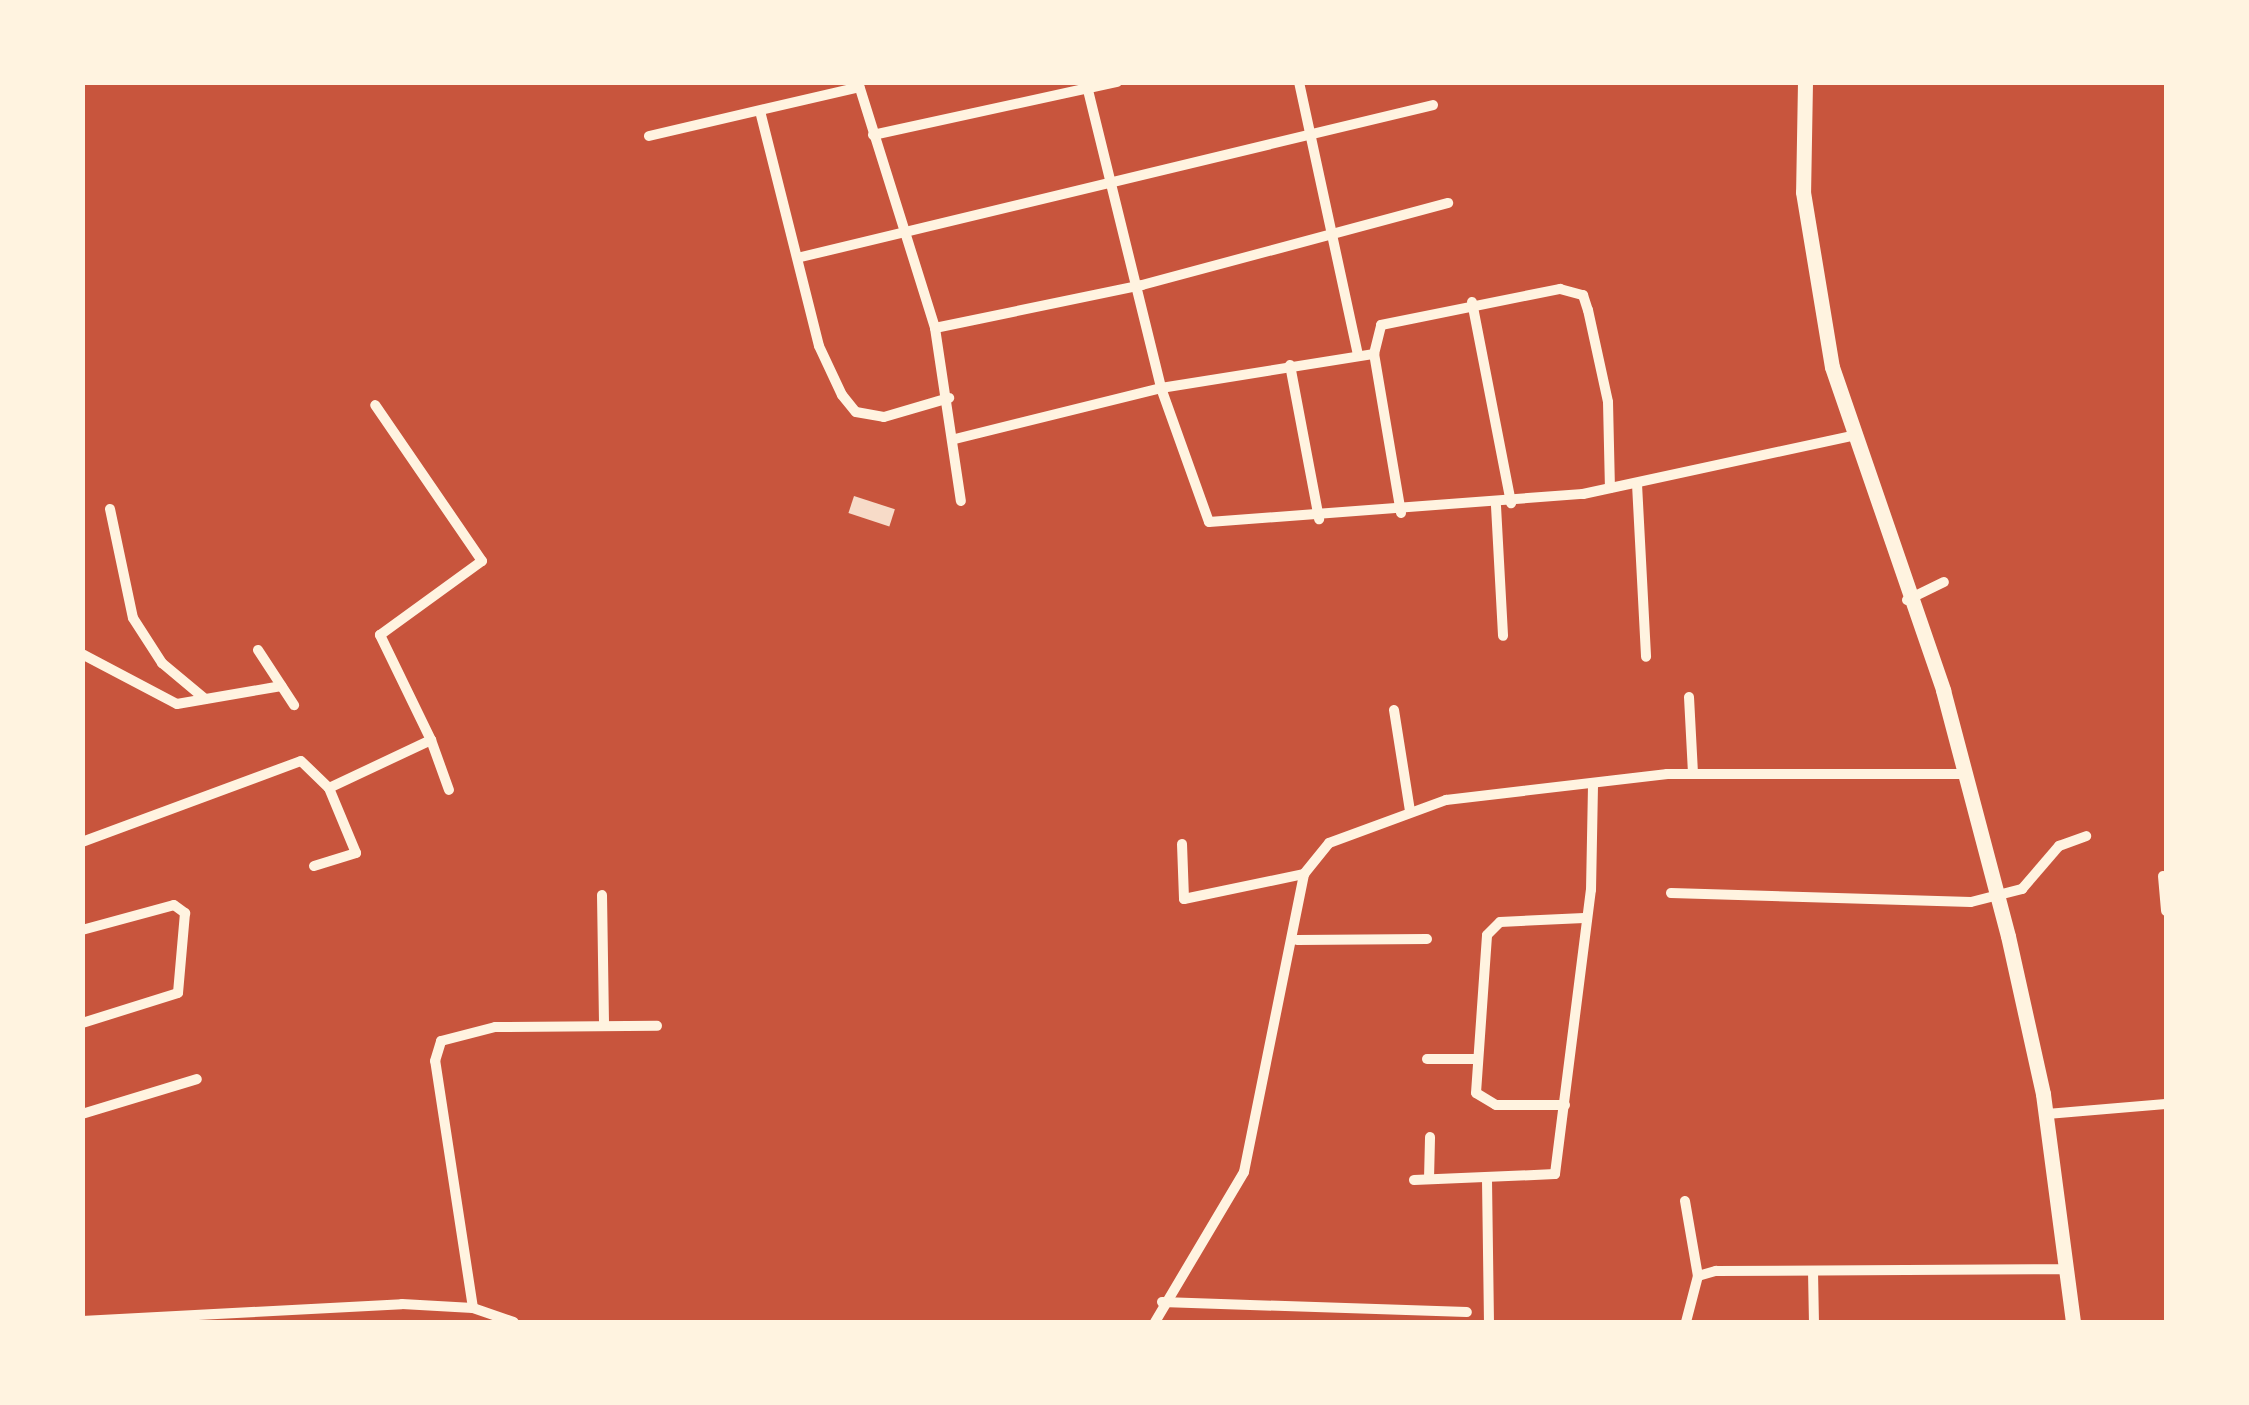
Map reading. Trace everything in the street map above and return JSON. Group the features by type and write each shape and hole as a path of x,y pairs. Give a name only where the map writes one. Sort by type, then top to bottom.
{"main road":[{"path":"1805,82 1802,192 1816,292 1906,600 1967,774 2047,1114 2073,1322"}],"street":[{"path":"873,134 1117,82"},
{"path":"1299,82 1358,355"},
{"path":"649,136 859,85 908,228 935,328 949,398 961,501"},
{"path":"1086,86 1142,285 1162,388 1205,519 1319,519 1496,506 1637,484 1856,436"},
{"path":"801,257 908,228 1433,105"},
{"path":"760,111 801,257 819,346 856,412 894,415 949,398"},
{"path":"935,328 1142,285 1330,230 1448,203"},
{"path":"1401,513 1374,354 1380,325 1393,318 1472,302 1583,294 1608,402 1610,488"},
{"path":"1472,302 1511,504"},
{"path":"955,438 1162,388 1374,354"},
{"path":"1290,365 1319,519"},
{"path":"376,405 482,561 380,635 431,740 449,790"},
{"path":"1637,484 1646,657"},
{"path":"1496,506 1503,636"},
{"path":"110,509 133,618 162,662 206,699"},
{"path":"1906,600 1944,582"},
{"path":"258,650 294,705"},
{"path":"82,654 147,695 206,699 281,686"},
{"path":"1689,697 1693,773"},
{"path":"1394,710 1410,811"},
{"path":"330,788 431,740"},
{"path":"82,842 301,761 330,788 356,853 314,866"},
{"path":"1155,1322 1162,1302 1244,1172 1297,940 1304,874 1329,842 1410,811 1485,793 1693,773 1967,774"},
{"path":"1414,1180 1487,1180 1555,1174 1566,1105 1594,785"},
{"path":"1671,892 1996,898 2022,890 2063,842 2086,836"},
{"path":"1182,844 1184,898 1304,874"},
{"path":"2163,876 2166,911"},
{"path":"602,895 604,1026"},
{"path":"82,930 178,905 185,913 178,993 82,1023"},
{"path":"1566,1105 1480,1099 1478,1058 1490,927 1584,918"},
{"path":"1297,940 1428,939"},
{"path":"473,1308 436,1062 441,1041 480,1028 657,1026"},
{"path":"1427,1058 1478,1058"},
{"path":"82,1114 197,1079"},
{"path":"2047,1114 2166,1104"},
{"path":"1429,1180 1430,1136"},
{"path":"1487,1180 1488,1322"},
{"path":"1685,1200 1698,1276 1686,1322"},
{"path":"1698,1276 2068,1269"},
{"path":"1812,1271 1814,1322"},
{"path":"1162,1302 1467,1312"},
{"path":"82,1321 319,1309 473,1308 514,1322"},
{"path":"317,1322 319,1309"}],"building":[{"path":"854,496 895,509 889,526 848,513"}]}
